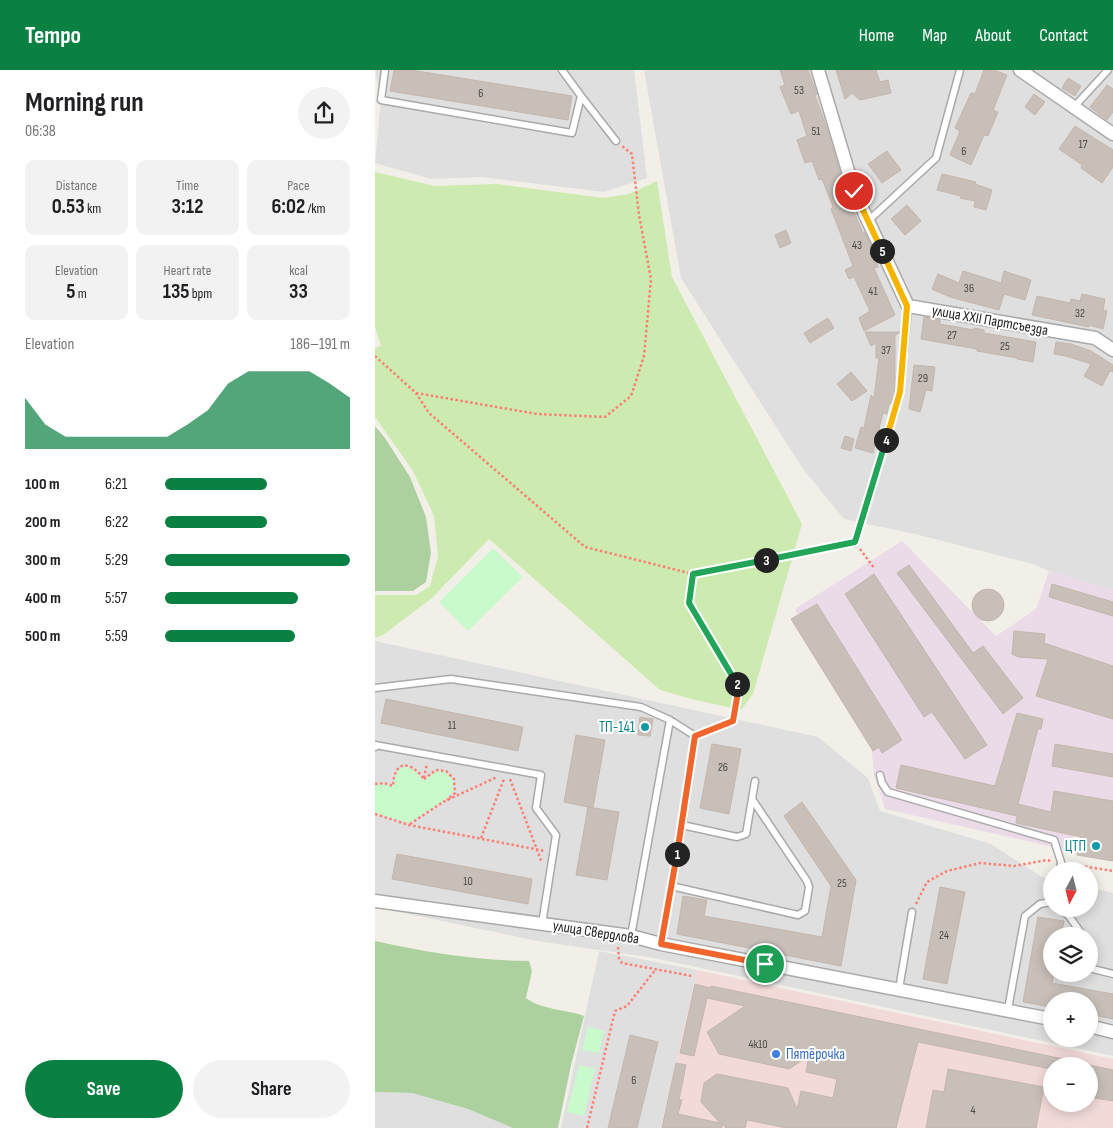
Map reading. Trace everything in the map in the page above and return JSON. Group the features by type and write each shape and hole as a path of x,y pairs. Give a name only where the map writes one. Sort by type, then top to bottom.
{"street":[{"path":"818,70 854,191 907,306"},
{"path":"1020,70 1113,134"},
{"name":"улица XXII Партсъезда","path":"907,306 1095,338 1113,350"},
{"name":"улица Свердлова","path":"375,900 631,936 661,944 1043,1017"},
{"path":"1098,1028 1113,1032"}],"lane":[{"path":"385,70 381,100 572,133 581,96"},
{"path":"562,70 616,141"},
{"path":"868,221 936,158 960,70"},
{"path":"1073,108 1108,70"},
{"path":"855,542 900,392 907,306"},
{"path":"375,688 451,679 641,707 670,720 695,736 682,825 661,944"},
{"path":"631,936 670,720"},
{"path":"375,745 541,775 536,808 556,835 542,924"},
{"path":"880,774 882,783 888,792 1054,840 1061,862"},
{"path":"682,825 737,836 746,834 755,781"},
{"path":"671,886 798,915 805,911 809,887 807,881 752,799"},
{"path":"1008,1010 1025,916 1043,903"},
{"path":"899,989 912,912"},
{"path":"1098,970 1113,974"}],"path":[{"path":"416,393 537,414 605,417 631,396 644,356 651,279 639,215 632,154 616,141"},
{"path":"375,356 416,393 429,413 585,547 693,574 855,542 874,568"},
{"path":"693,574 689,603 739,686 733,721 695,736"},
{"path":"424,779 429,754"},
{"path":"375,784 384,783 393,786 393,776 403,766 412,766 418,770 424,779"},
{"path":"409,825 455,793 454,779 446,771 436,770 424,779"},
{"path":"443,802 499,776"},
{"path":"510,778 549,881"},
{"path":"481,838 504,779"},
{"path":"375,814 409,825 553,853"},
{"path":"912,912 927,882 947,870 980,863 1014,866 1047,860 1061,862"},
{"path":"1098,868 1113,871"},
{"path":"618,934 620,962 692,976"},
{"path":"587,1128 615,1011 627,1006 656,969"}],"shaded area":[{"path":"375,70 634,70 647,178 604,192 481,177 431,179 375,163 381,100"},
{"path":"644,70 1113,70 1113,590 1049,571 1033,564 915,534 844,519 803,469 681,278"},
{"path":"902,541 996,636 1036,609 1049,571 1113,590 1113,829 1076,823 1071,851 885,809 874,775 871,741 795,609"},
{"path":"375,641 818,737 868,778 880,811 991,844 1043,877 1043,918 1097,918 1098,889 1113,893 1113,1056 1071,1047 1098,1047 1098,992 1043,992 1043,1041 654,958 537,941 375,907"},
{"path":"599,951 697,970 661,1128 561,1128"},
{"path":"697,970 1043,1044 1043,1047 1057,1047 1113,1059 1113,1128 661,1128"},
{"path":"375,1092 412,1093 468,1109 513,1128 375,1128"}],"green space":[{"path":"375,172 435,186 497,184 603,198 629,194 657,181 672,277 802,524 753,694 741,710 660,690 489,539 432,598 383,635 375,638 375,595 416,595 430,586 438,556 434,516 413,471 375,417 375,348 381,346 375,327"},
{"path":"375,426 410,477 426,517 431,553 426,582 413,591 375,591"},
{"path":"493,548 523,577 468,631 439,602"},
{"path":"404,767 413,770 423,781 437,771 445,772 453,780 453,792 442,802 409,823 375,813 375,785 383,784 393,787 397,773"},
{"path":"375,941 452,955 529,961 532,971 526,998 539,1005 584,1016 571,1065 558,1128 513,1128 468,1109 412,1093 375,1092"},
{"path":"588,1027 604,1031 599,1053 582,1050"},
{"path":"579,1065 595,1069 584,1116 567,1112"}],"building":[{"path":"394,70 411,70 572,96 568,120 390,91"},
{"path":"780,70 808,70 817,94 815,95 846,193 863,233 869,241 878,267 874,268 895,315 864,331 859,318 870,311 854,277 849,279 845,270 853,266 831,209 833,207 822,179 819,180 812,161 805,163 797,140 807,136 799,111 791,114 780,87 785,85"},
{"path":"836,70 876,70 880,82 888,80 891,93 860,100 852,93 845,99"},
{"path":"984,70 994,70 1007,75 993,110 998,112 988,136 984,135 971,165 950,155 960,131 955,128 971,93 975,94"},
{"path":"1068,78 1081,86 1075,96 1062,88"},
{"path":"1107,85 1113,89 1113,112 1107,120 1090,107"},
{"path":"1034,94 1045,102 1035,115 1025,107"},
{"path":"1075,126 1113,150 1113,167 1102,183 1081,168 1082,165 1059,149"},
{"path":"887,151 901,170 882,183 868,164"},
{"path":"942,174 976,182 975,184 992,190 986,210 974,207 975,201 937,190"},
{"path":"907,205 921,221 905,235 891,219"},
{"path":"786,230 791,243 780,248 775,235"},
{"path":"963,271 1001,283 1004,271 1031,280 1025,300 1004,294 999,310 950,297 932,289 938,274 959,283"},
{"path":"1082,294 1105,299 1103,310 1107,311 1103,329 1032,315 1037,296 1070,303 1071,299 1080,301"},
{"path":"924,317 940,320 940,324 974,330 974,328 984,330 984,333 1036,342 1033,362 921,339"},
{"path":"828,318 834,328 810,343 804,333"},
{"path":"865,332 901,332 895,335 895,391 887,414 883,413 873,453 855,448 861,427 864,428 871,395 874,398 879,358 876,358 876,343 871,346"},
{"path":"1056,342 1071,344 1091,351 1113,365 1113,372 1110,371 1102,386 1084,376 1091,364 1054,354"},
{"path":"914,365 935,367 932,391 926,390 920,412 909,409"},
{"path":"851,372 867,391 852,401 837,384"},
{"path":"845,436 854,439 851,451 841,448"},
{"path":"909,565 973,653 983,646 1023,698 1003,714 897,573"},
{"path":"874,574 987,745 965,759 932,712 924,717 845,594"},
{"path":"1052,584 1113,602 1113,616 1049,597"},
{"path":"988,589 994,590 999,594 1003,599 1003,611 999,616 994,620 988,621 982,620 977,616 973,611 972,605 973,599 977,594 982,590"},
{"path":"817,604 902,740 882,753 879,747 873,751 791,619"},
{"path":"1014,631 1045,634 1044,643 1113,666 1113,719 1036,696 1048,659 1018,657 1012,654"},
{"path":"386,699 523,727 518,751 381,723"},
{"path":"1017,713 1043,719 1041,729 1038,729 1018,804 1051,812 1054,791 1113,801 1113,861 1077,855 1081,837 1016,823 1017,816 896,788 901,765 995,786"},
{"name":"ТП-141","path":"640,717 653,719 650,736 638,735"},
{"path":"576,735 605,740 593,808 564,802"},
{"path":"712,744 741,749 729,814 700,808"},
{"path":"1055,744 1113,754 1113,777 1052,766"},
{"path":"802,802 856,880 841,966 677,934 683,896 707,900 704,916 822,937 831,886 784,816"},
{"path":"588,807 619,812 607,880 576,875"},
{"path":"397,854 532,879 528,904 392,879"},
{"path":"940,887 965,892 947,984 923,979"},
{"path":"1038,917 1064,921 1063,927 1043,927 1043,982 1052,982 1113,994 1113,1019 1098,1016 1098,992 1043,992 1043,1006 1023,1002"},
{"path":"695,984 1054,1057 1043,1057 1043,1067 918,1042 896,1128 787,1128 747,1120 745,1128 726,1128 722,1124 722,1128 662,1128 676,1063 686,1065 679,1100 682,1100 678,1114 720,1123 701,1102 704,1083 717,1074 788,1088 797,1109 801,1091 833,1098 837,1079 806,1072 809,1056 789,1069 719,1054 707,1032 745,1006 707,998 694,1056 680,1053"},
{"path":"630,1035 658,1042 637,1128 608,1128"},
{"path":"1098,1067 1113,1070 1113,1101 1098,1098"},
{"path":"948,1069 1043,1087 1036,1128 926,1128 933,1090 944,1092"}],"place":[{"name":"ТП-141","path":"645,727"},
{"name":"ЦТП","path":"1096,846"},
{"name":"Пятёрочка","path":"776,1054"}],"route":[{"path":"765,964 661,944 682,825 695,736 733,721 739,686 689,603 693,574 855,542 900,392 907,306 854,191"}]}
